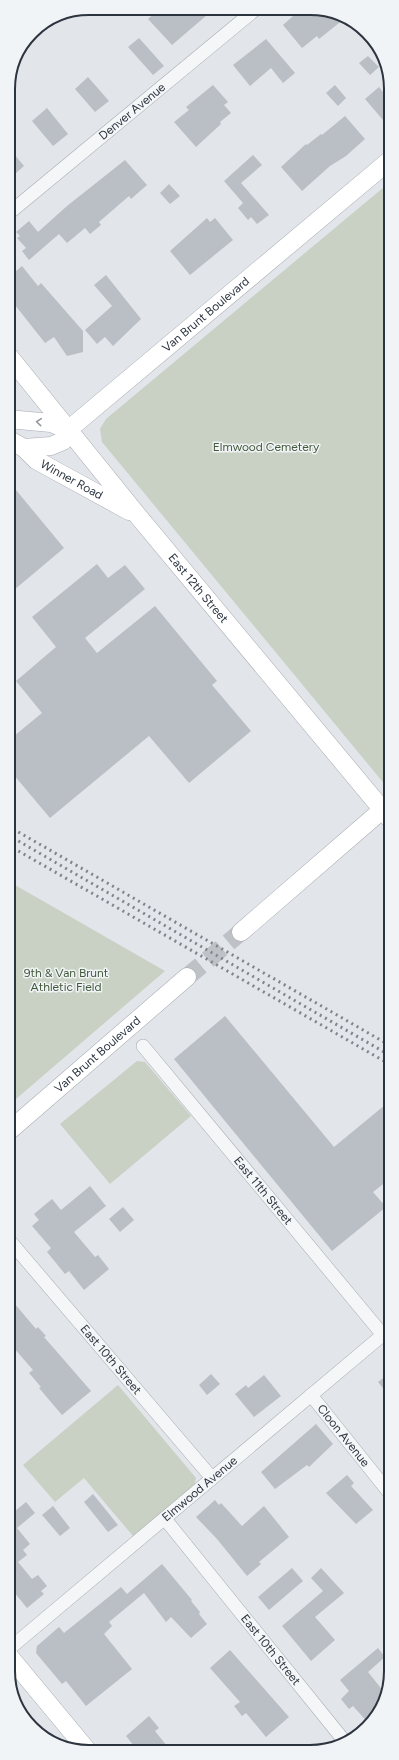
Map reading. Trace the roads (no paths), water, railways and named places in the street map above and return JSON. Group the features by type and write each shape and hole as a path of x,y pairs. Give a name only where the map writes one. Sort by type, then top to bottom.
{"street":[{"name":"Denver Avenue","path":"15,208 249,15"},
{"name":"Van Brunt Boulevard","path":"24,448 51,446 63,441 68,430 384,165"},
{"name":"East 12th Street","path":"15,364 138,516 384,813"},
{"path":"15,420 50,423 68,430"},
{"name":"Winner Road","path":"15,443 24,448 36,460 138,516"},
{"path":"241,932 384,817"},
{"name":"Van Brunt Boulevard","path":"15,1125 187,977"},
{"name":"East 11th Street","path":"143,1046 384,1328"},
{"name":"East 10th Street","path":"15,1247 212,1478"},
{"name":"Elmwood Avenue","path":"15,1644 384,1334"},
{"name":"Cloon Avenue","path":"311,1395 384,1486"},
{"name":"East 10th Street","path":"165,1519 342,1737"},
{"path":"15,1663 83,1745"}],"tunnel":[{"path":"187,977 241,932"}],"railway":[{"path":"15,830 384,1042"},
{"path":"15,839 384,1052"},
{"path":"15,849 384,1061"}],"park label":[{"name":"Elmwood Cemetery","path":"266,447"},
{"name":"9th & Van Brunt Athletic Field","path":"66,980"}]}
